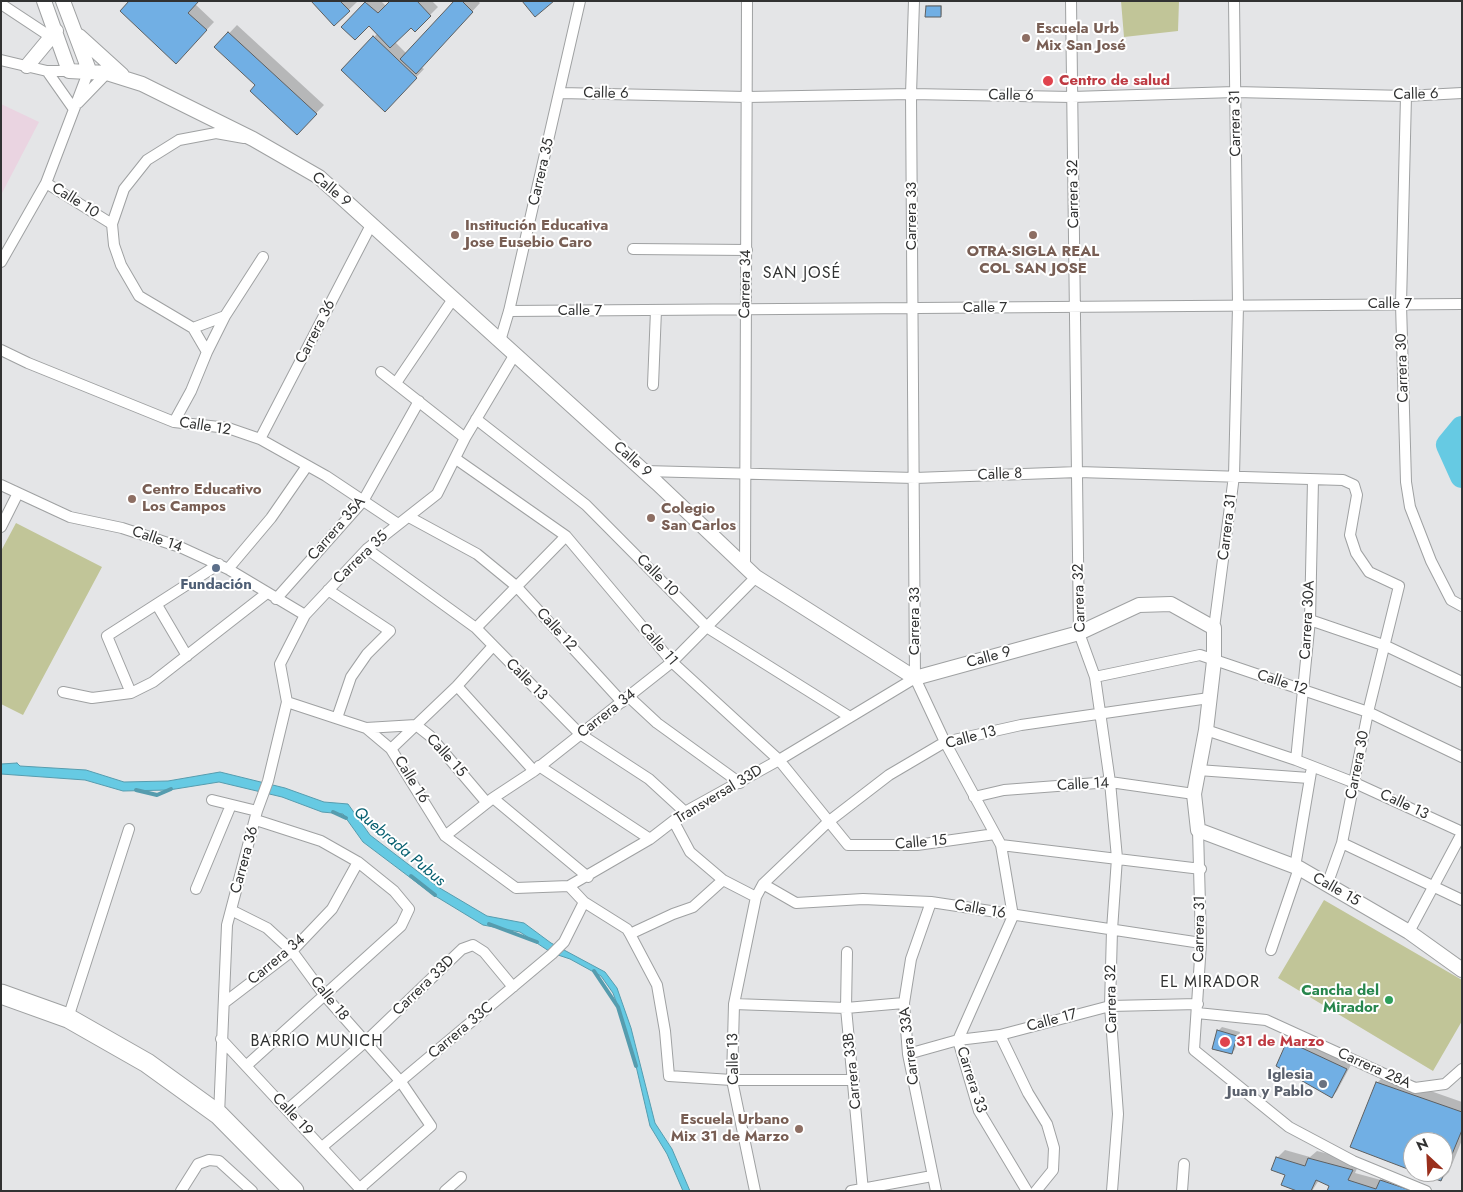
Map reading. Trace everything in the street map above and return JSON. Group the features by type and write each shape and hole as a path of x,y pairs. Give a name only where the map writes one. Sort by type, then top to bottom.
{"highway":[{"path":"1,994 68,1018 147,1063 219,1115 294,1191"}],"street":[{"path":"1,60 47,71 70,71 54,34 44,1"},
{"path":"1,262 46,183 89,70 63,1"},
{"name":"Carrera 35","path":"500,341 509,312 580,1"},
{"name":"Carrera 34","path":"745,568 747,1"},
{"name":"Carrera 33","path":"914,1 911,94 916,478 915,678 945,742 1001,845 1013,916 958,1040 979,1110 1027,1191"},
{"name":"Carrera 32","path":"1071,1 1079,633 1095,677 1110,782 1118,858 1112,930 1110,1006 1118,1114 1112,1191"},
{"name":"Carrera 31","path":"1234,1 1238,306 1234,476 1214,628 1214,661 1206,730 1194,794 1201,869 1201,943 1194,1050 1289,1127 1353,1161 1426,1191"},
{"path":"1,4 54,34"},
{"path":"27,66 54,34"},
{"path":"76,34 127,79"},
{"name":"Calle 9","path":"70,71 89,70 127,79 252,139 319,177 644,471 745,568 849,638 915,678 1079,633 1139,605 1171,604 1214,628"},
{"path":"47,71 73,108"},
{"path":"73,108 108,73"},
{"name":"Calle 6","path":"560,93 747,97 911,94 1072,97 1236,92 1406,96 1462,94"},
{"name":"Carrera 30","path":"1406,96 1401,304 1404,446 1410,507 1431,561 1451,600 1462,606"},
{"path":"112,224 124,189 129,182 147,160 179,140 216,133 252,139"},
{"name":"Calle 10","path":"46,183 112,224 114,245 121,265 139,296 193,328 207,352"},
{"name":"Carrera 36","path":"260,439 371,225"},
{"path":"633,249 747,250"},
{"path":"174,422 225,316 263,257"},
{"path":"396,383 453,299"},
{"name":"Calle 7","path":"509,312 1462,304"},
{"path":"653,385 656,310"},
{"path":"193,328 225,316"},
{"name":"Calle 12","path":"1,350 28,364 174,422 228,428 260,439 307,466 398,524"},
{"name":"Carrera 35","path":"305,615 367,549 437,494 465,438 515,354"},
{"path":"381,372 465,438"},
{"name":"Carrera 35A","path":"62,692 92,698 131,693 153,682 272,596 363,501 419,401"},
{"name":"Calle 10","path":"476,419 586,505 708,628 850,717"},
{"name":"Calle 11","path":"456,459 566,536 672,662 779,760 848,846"},
{"path":"131,693 107,636 223,566 271,518 307,466"},
{"name":"Calle 8","path":"644,471 916,478 1078,472 1344,480 1354,485 1357,495 1350,535 1356,553 1369,572 1399,586"},
{"name":"Carrera 30A","path":"1296,760 1310,620 1313,480"},
{"name":"Calle 14","path":"1,485 70,517 122,528 180,547 223,566 305,615"},
{"path":"1,527 18,493"},
{"name":"Calle 12","path":"409,517 476,554 516,586 625,699 740,782"},
{"path":"476,628 566,536"},
{"name":"Calle 13","path":"367,549 476,628 580,734 649,779 685,812"},
{"name":"Carrera 34","path":"446,836 672,662 708,628 756,577"},
{"name":"Carrera 30","path":"1327,884 1342,843 1368,712 1386,646 1399,586"},
{"path":"328,590 390,631 367,654 351,677 337,718"},
{"path":"157,605 187,656"},
{"name":"Carrera 36","path":"219,1115 227,924 256,816 268,781 287,702 280,664 305,615"},
{"path":"1310,620 1386,646 1462,682"},
{"path":"391,749 457,686 493,646"},
{"name":"Calle 12","path":"1095,677 1200,655 1368,712 1462,757"},
{"name":"Transversal 33D","path":"516,888 568,886 588,876 650,839 685,812 779,760 915,678"},
{"path":"457,686 536,768 650,839"},
{"name":"Calle 13","path":"755,1191 732,1080 734,1004 756,897 763,884 828,822 888,776 945,742 1021,725 1209,698"},
{"name":"Calle 16","path":"287,702 366,728 391,749 446,836 516,888"},
{"name":"Calle 15","path":"366,728 416,725 430,736 490,801 588,876"},
{"name":"Calle 13","path":"1206,730 1355,782 1462,832"},
{"path":"1271,950 1297,868 1312,766"},
{"path":"1198,770 1309,778"},
{"name":"Calle 14","path":"974,797 1004,790 1110,782 1194,794"},
{"path":"212,800 231,805 321,841 358,862 394,891 409,909 401,926 246,1066"},
{"path":"196,889 231,805"},
{"path":"674,822 690,852 722,880 756,897"},
{"path":"68,1018 129,829"},
{"name":"Calle 15","path":"1198,830 1297,868 1409,932 1461,970"},
{"path":"1409,932 1462,832"},
{"name":"Calle 15","path":"848,846 917,845 995,834"},
{"path":"1342,843 1434,885 1462,900"},
{"path":"1001,845 1201,869"},
{"name":"Carrera 34","path":"224,1003 292,952 332,909 358,862"},
{"path":"630,934 693,907 722,880"},
{"name":"Calle 16","path":"763,884 796,903 863,899 931,902 1013,916 1201,943"},
{"path":"568,886 584,902 627,929 630,934 657,985 665,1031 669,1076 732,1080 854,1080"},
{"name":"Carrera 33C","path":"322,1147 552,954 564,942 584,902"},
{"name":"Carrera 33A","path":"931,902 911,959 904,1003 908,1054 936,1191"},
{"name":"Calle 18","path":"232,910 267,928 292,952 325,996 401,1082 431,1126 361,1189"},
{"name":"Carrera 33D","path":"287,1110 365,1042 462,949 474,945 484,952 513,987"},
{"name":"Carrera 33B","path":"847,952 846,1008 863,1190"},
{"path":"734,1004 846,1008 904,1003"},
{"name":"Calle 17","path":"908,1054 958,1040 1000,1035 1110,1006 1198,1009"},
{"name":"Carrera 28A","path":"1198,1009 1266,1020 1415,1088 1444,1084 1462,1070"},
{"path":"1000,1035 1028,1094 1046,1124 1054,1148 1053,1170 1036,1191"},
{"name":"Calle 19","path":"221,1039 361,1189"},
{"path":"181,1191 198,1164 209,1160 219,1161 252,1191"},
{"path":"1182,1191 1184,1164"},
{"path":"851,1191 932,1176"},
{"path":"445,1191 462,1177"}],"shaded area":[{"path":"1,104 39,122 1,195"}],"green space":[{"path":"1121,1 1179,1 1178,31 1124,37"},
{"path":"16,523 102,567 23,715 1,704 1,551"},
{"name":"Cancha del Mirador","path":"1324,900 1462,980 1462,1021 1433,1071 1278,978"}],"water":[{"path":"17,763 20,766 86,770 124,782 168,781 220,772 285,788 324,802 348,804 370,835 438,887 487,916 524,923 551,943 605,972 617,988 631,1028 655,1123 672,1149 690,1191 683,1191 667,1154 650,1126 633,1053 620,1012 613,993 601,976 570,959 552,953 520,932 483,925 432,894 363,842 343,814 322,812 282,797 219,782 169,790 123,791 85,780 1,774 1,764"}],"building":[{"path":"129,1 199,1 188,13 207,30 176,64 120,11"},
{"path":"311,1 340,1 350,11 334,26"},
{"path":"390,1 417,1 431,16 415,32 411,28 390,48 369,26 355,40 341,27 365,2 378,13"},
{"path":"454,1 462,1 473,12 416,74 400,59"},
{"path":"522,1 554,1 535,17"},
{"path":"926,6 941,6 941,17 925,17"},
{"path":"228,32 317,114 297,135 250,91 255,85 214,47"},
{"path":"373,36 417,78 385,112 341,70"},
{"name":"31 de Marzo","path":"1217,1030 1237,1036 1232,1054 1212,1049"},
{"name":"Iglesia Juan y Pablo","path":"1287,1041 1347,1069 1332,1098 1276,1066"},
{"path":"1376,1082 1462,1112 1462,1130 1453,1152 1453,1132 1403,1132 1403,1167 1350,1147"},
{"path":"1276,1157 1305,1166 1308,1158 1353,1170 1348,1180 1376,1189 1380,1180 1413,1191 1327,1191 1329,1186 1316,1180 1311,1191 1297,1191 1281,1185 1285,1175 1271,1170"}],"waterway":[{"path":"1462,428 1448,445 1462,476"},
{"name":"Quebrada Pubus","path":"136,790 157,795 171,789"},
{"name":"Quebrada Pubus","path":"333,812 346,818"},
{"name":"Quebrada Pubus","path":"411,876 435,895"},
{"name":"Quebrada Pubus","path":"489,924 537,942"},
{"name":"Quebrada Pubus","path":"594,971 618,1007 636,1066"}],"place":[{"name":"Escuela Urb Mix San José","path":"1026,38"},
{"name":"Centro de salud","path":"1048,81"},
{"name":"Institución Educativa Jose Eusebio Caro","path":"455,235"},
{"name":"OTRA-SIGLA REAL COL SAN JOSE","path":"1033,235"},
{"name":"Centro Educativo Los Campos","path":"132,499"},
{"name":"Colegio San Carlos","path":"651,518"},
{"name":"Fundación","path":"216,568"},
{"name":"Cancha del Mirador","path":"1389,1000"},
{"name":"31 de Marzo","path":"1225,1042"},
{"name":"Iglesia Juan y Pablo","path":"1323,1084"},
{"name":"Escuela Urbano Mix 31 de Marzo","path":"799,1129"}],"district":[{"name":"SAN JOSÉ","path":"802,274"},
{"name":"EL MIRADOR","path":"1210,983"},
{"name":"BARRIO MUNICH","path":"317,1042"}]}
